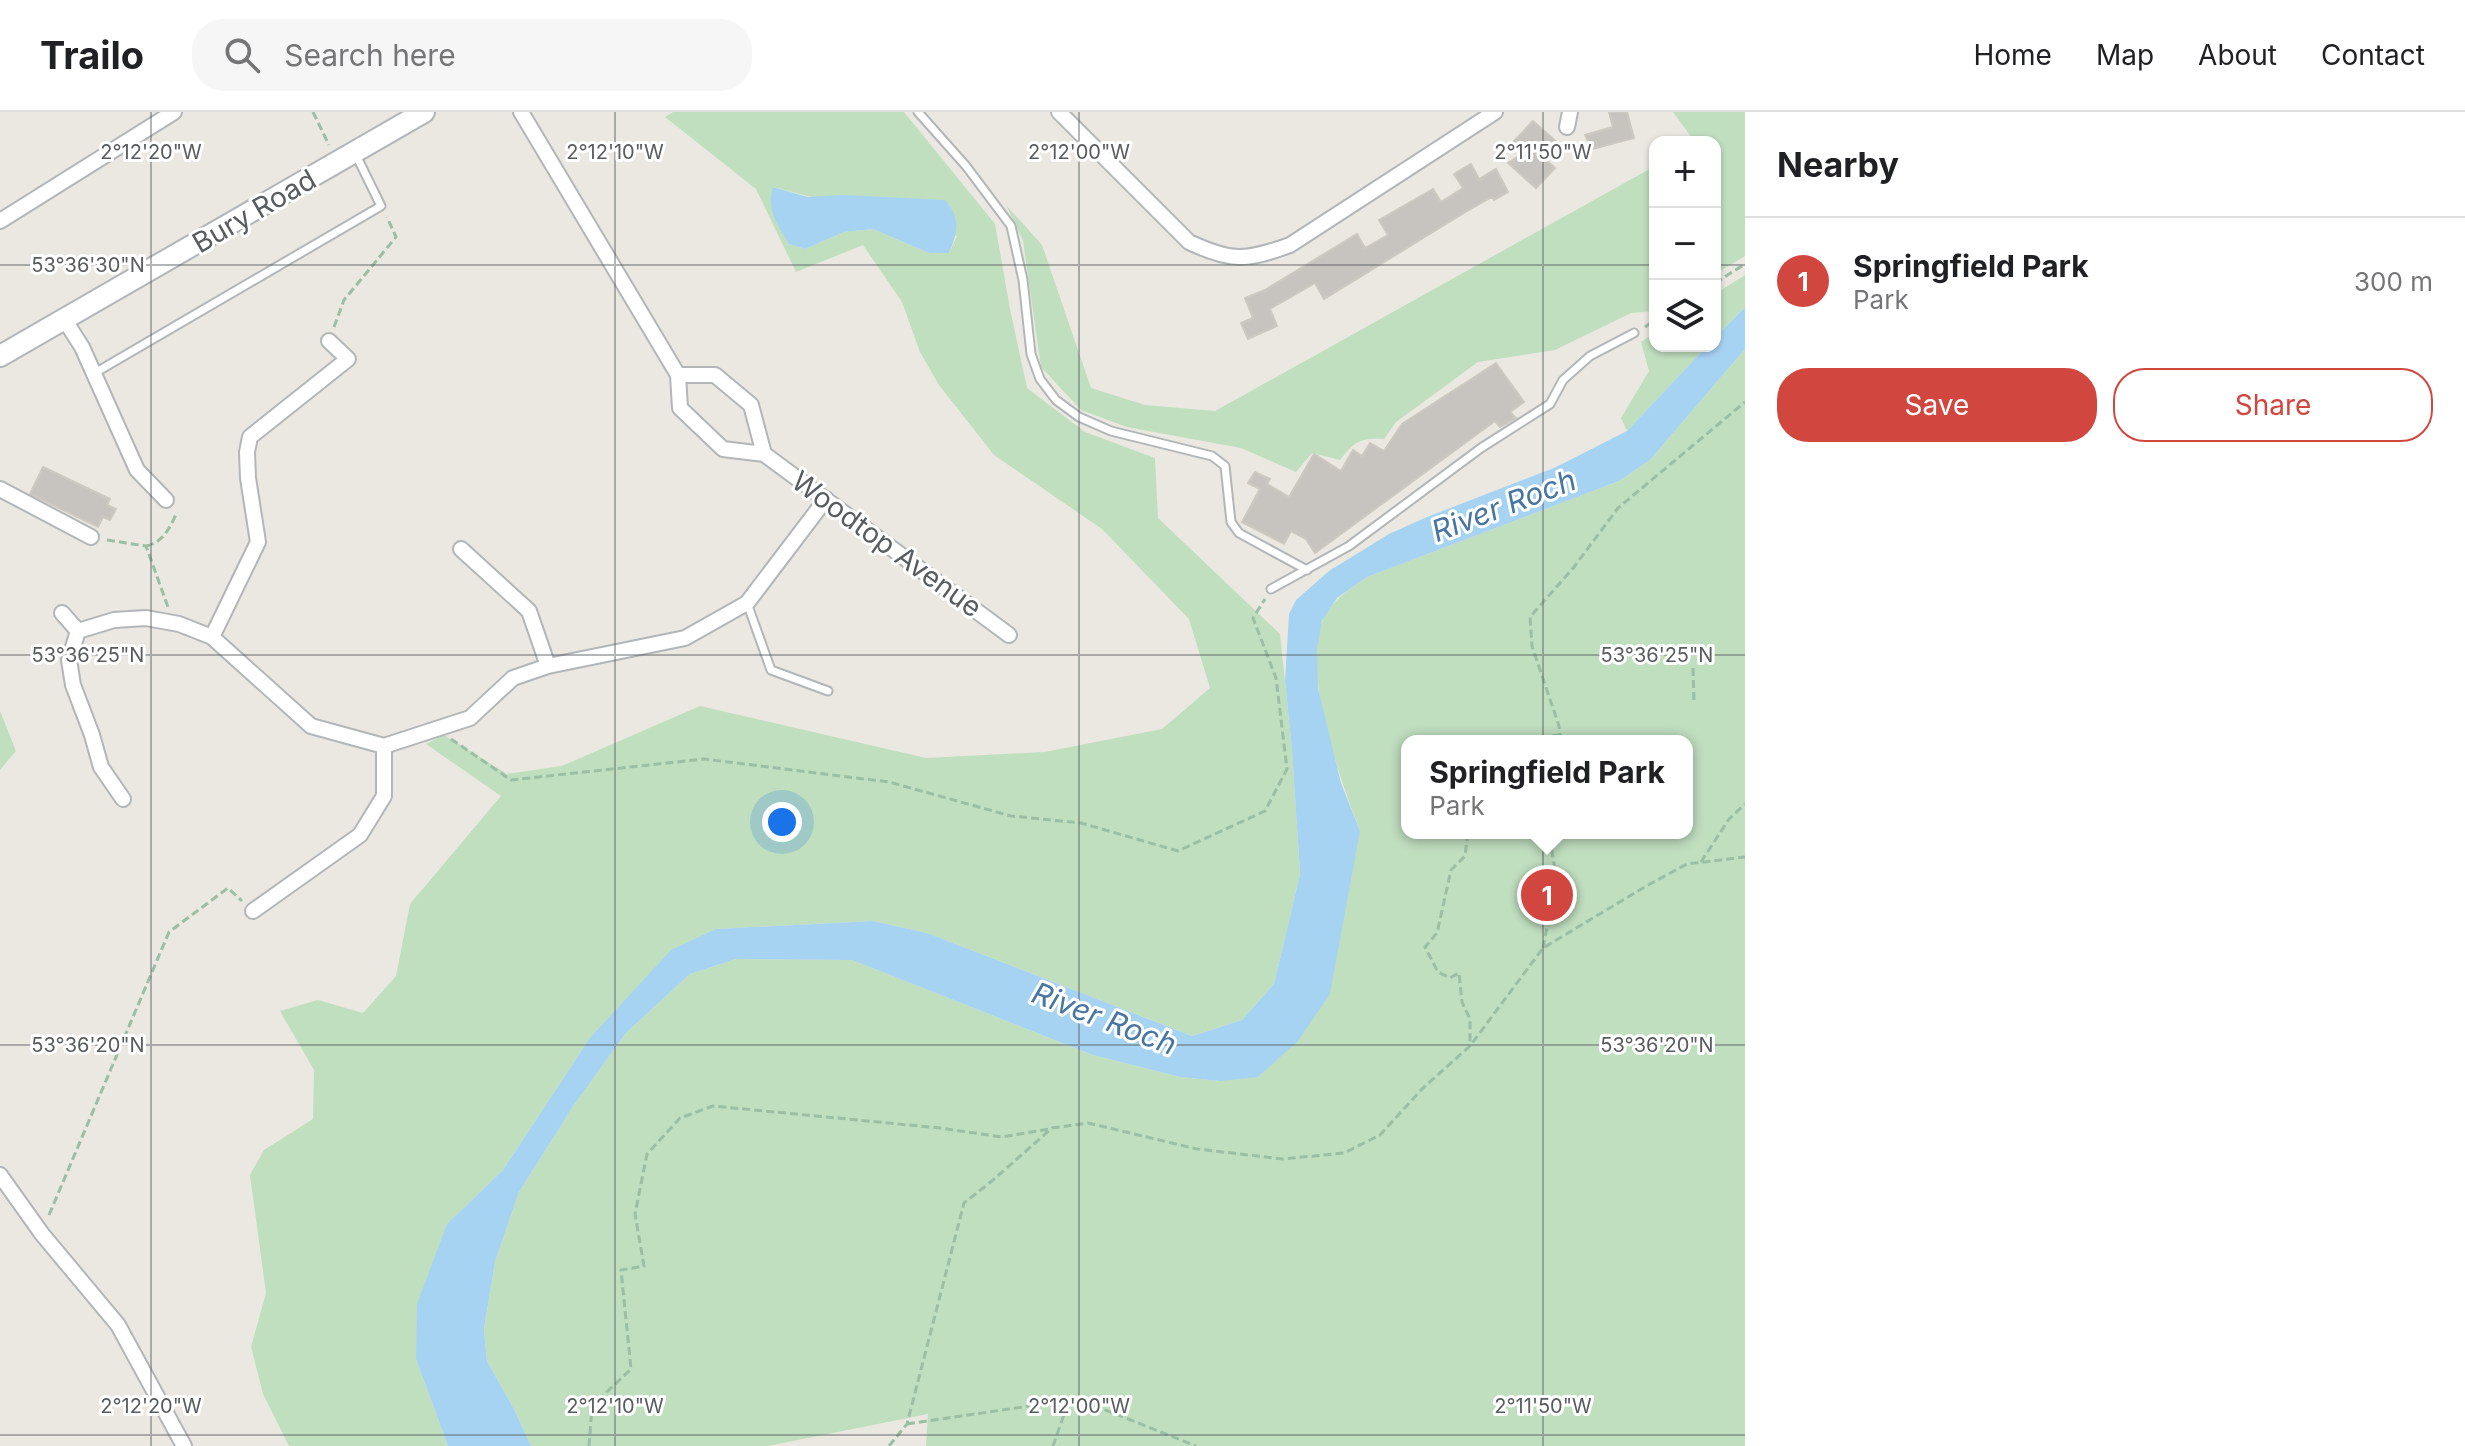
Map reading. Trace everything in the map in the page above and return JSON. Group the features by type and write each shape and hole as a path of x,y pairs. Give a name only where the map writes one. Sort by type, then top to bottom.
{"main road":[{"name":"Bury Road","path":"0,356 424,112"}],"street":[{"path":"0,221 174,112"},
{"name":"Woodtop Avenue","path":"521,112 678,375 680,408 723,449 764,454 1009,635"},
{"path":"1059,112 1189,242 1212,253 1236,258 1260,256 1290,245 1495,112"},
{"path":"64,319 82,347 137,470 166,500"},
{"path":"212,637 258,542 248,478 250,437 348,359 329,341"},
{"name":"Woodtop Avenue","path":"678,375 715,375 751,405 764,454"},
{"path":"0,489 91,537"},
{"path":"78,631 114,620 146,618 212,637 311,726 384,746 470,718 513,678 548,666 685,638 747,603 826,499"},
{"path":"461,549 529,611 548,666"},
{"path":"62,613 78,631"},
{"path":"78,631 69,660 73,685 101,767 123,799"},
{"path":"253,911 360,835 384,796 384,746"},
{"path":"0,1175 42,1234 118,1325 184,1446"}],"lane":[{"path":"918,112 966,166 1011,226 1023,280 1031,354 1040,379 1056,400 1079,417 1111,431 1212,456 1225,466 1231,522 1239,533 1307,570"},
{"path":"93,374 381,206 346,158"},
{"path":"1271,589 1349,546 1481,448 1550,404 1563,380 1590,356 1634,333"},
{"path":"747,603 771,670 828,691"}],"path":[{"path":"313,112 346,158"},
{"path":"329,341 344,300 396,237 381,206"},
{"path":"1720,280 1745,264"},
{"path":"1559,735 1532,646 1530,617 1574,567 1618,508 1745,402"},
{"path":"91,537 154,545 170,528 179,506 166,500"},
{"path":"146,546 171,614 171,623"},
{"path":"435,728 511,780 704,759 889,782 1011,816 1081,823 1178,851 1265,811 1287,769 1276,678 1253,618 1271,589"},
{"path":"1693,668 1694,702"},
{"path":"1701,862 1729,819 1745,804"},
{"path":"1467,839 1465,856 1451,870 1437,933 1425,947 1438,972 1450,978 1459,973 1462,1002 1470,1019 1470,1046"},
{"path":"1543,948 1550,911 1560,901 1550,839"},
{"path":"589,1446 592,1406 631,1369 621,1270 644,1266 635,1214 647,1154 680,1118 713,1106 1002,1137 1088,1123 1197,1149 1283,1159 1344,1153 1380,1135 1423,1088 1470,1046 1543,948 1687,864 1745,857"},
{"path":"42,1234 169,932 228,888 253,911"},
{"path":"889,1446 907,1424 964,1203 1052,1128"},
{"path":"907,1424 1078,1399 1196,1446"},
{"path":"1053,1446 1067,1406 1078,1399"}],"green space":[{"path":"673,112 904,112 995,224 1027,388 1085,432 1155,458 1158,518 1280,634 1292,749 1300,874 1274,984 1242,1020 1192,1036 927,933 873,921 716,929 589,1039 503,1170 447,1224 416,1359 448,1446 289,1446 263,1394 251,1347 266,1293 250,1175 264,1150 313,1119 314,1070 280,1011 318,1000 363,1013 396,976 410,904 501,796 426,744 444,735 507,774 562,766 700,706 926,758 1045,752 1162,729 1210,688 1189,619 1102,529 994,455 939,385 920,352 902,302 863,245 796,272 756,189 665,117","holes":["774,187 957,236 949,253 929,253 873,229 844,232 805,249 789,244"]},
{"path":"1673,112 1745,112 1745,256 1721,270 1721,136 1691,136"},
{"path":"1649,169 1649,312 1631,313 1555,350 1478,362 1396,422 1384,439 1359,442 1340,460 1312,453 1296,472 1241,448 1127,427 1081,410 1041,367 1023,241 1006,205 1042,245 1091,388 1145,405 1215,411"},
{"path":"1745,275 1745,307 1721,332 1721,290"},
{"path":"1649,336 1649,352 1701,352 1627,431 1621,418 1649,371 1641,342"},
{"path":"1745,349 1745,1446 926,1446 928,1414 768,1446 531,1446 487,1361 484,1329 495,1262 519,1192 574,1105 626,1033 690,974 736,959 852,960 1093,1055 1180,1077 1220,1081 1360,831 1334,755 1320,696 1316,667 1317,641 1327,613 1342,596 1367,577 1619,481 1650,460"},
{"path":"0,711 16,751 0,770"}],"water":[{"path":"773,187 808,197 843,195 945,200 956,219 954,238 949,253 929,253 873,229 844,232 805,249 789,244 777,223 771,203"},
{"name":"River Roch","path":"1745,307 1745,349 1650,460 1619,481 1367,577 1337,598 1322,621 1317,649 1318,688 1341,783 1360,831 1330,994 1298,1041 1258,1077 1220,1081 1180,1077 1093,1055 852,960 736,959 690,974 626,1033 574,1105 519,1192 495,1262 484,1329 487,1361 531,1446 448,1446 416,1359 417,1304 447,1224 503,1170 589,1039 671,950 716,929 873,921 927,933 1192,1036 1242,1020 1274,984 1300,874 1285,681 1289,614 1296,600 1329,571 1389,534 1554,468 1627,431 1701,352 1721,352 1721,332"}],"building":[{"path":"1609,112 1627,112 1634,138 1592,149 1585,135 1613,127"},
{"path":"1533,121 1559,144 1545,159 1555,168 1536,188 1508,163 1524,153 1513,142"},
{"path":"1471,164 1479,179 1496,169 1508,192 1467,211 1324,299 1315,283 1270,309 1277,326 1248,339 1241,323 1253,318 1245,298 1265,290 1357,234 1365,248 1388,235 1379,220 1433,189 1441,202 1463,188 1454,174"},
{"path":"1496,363 1524,402 1510,412 1516,418 1500,427 1495,421 1315,553 1306,539 1291,531 1284,544 1242,522 1260,489 1248,483 1255,472 1270,479 1267,484 1289,497 1314,454 1341,471 1353,450 1362,456 1370,443 1384,451 1402,424"},
{"path":"43,467 110,499 107,505 116,509 110,520 103,517 98,527 30,494"}],"place":[{"name":"Springfield Park","path":"1547,895"}]}
